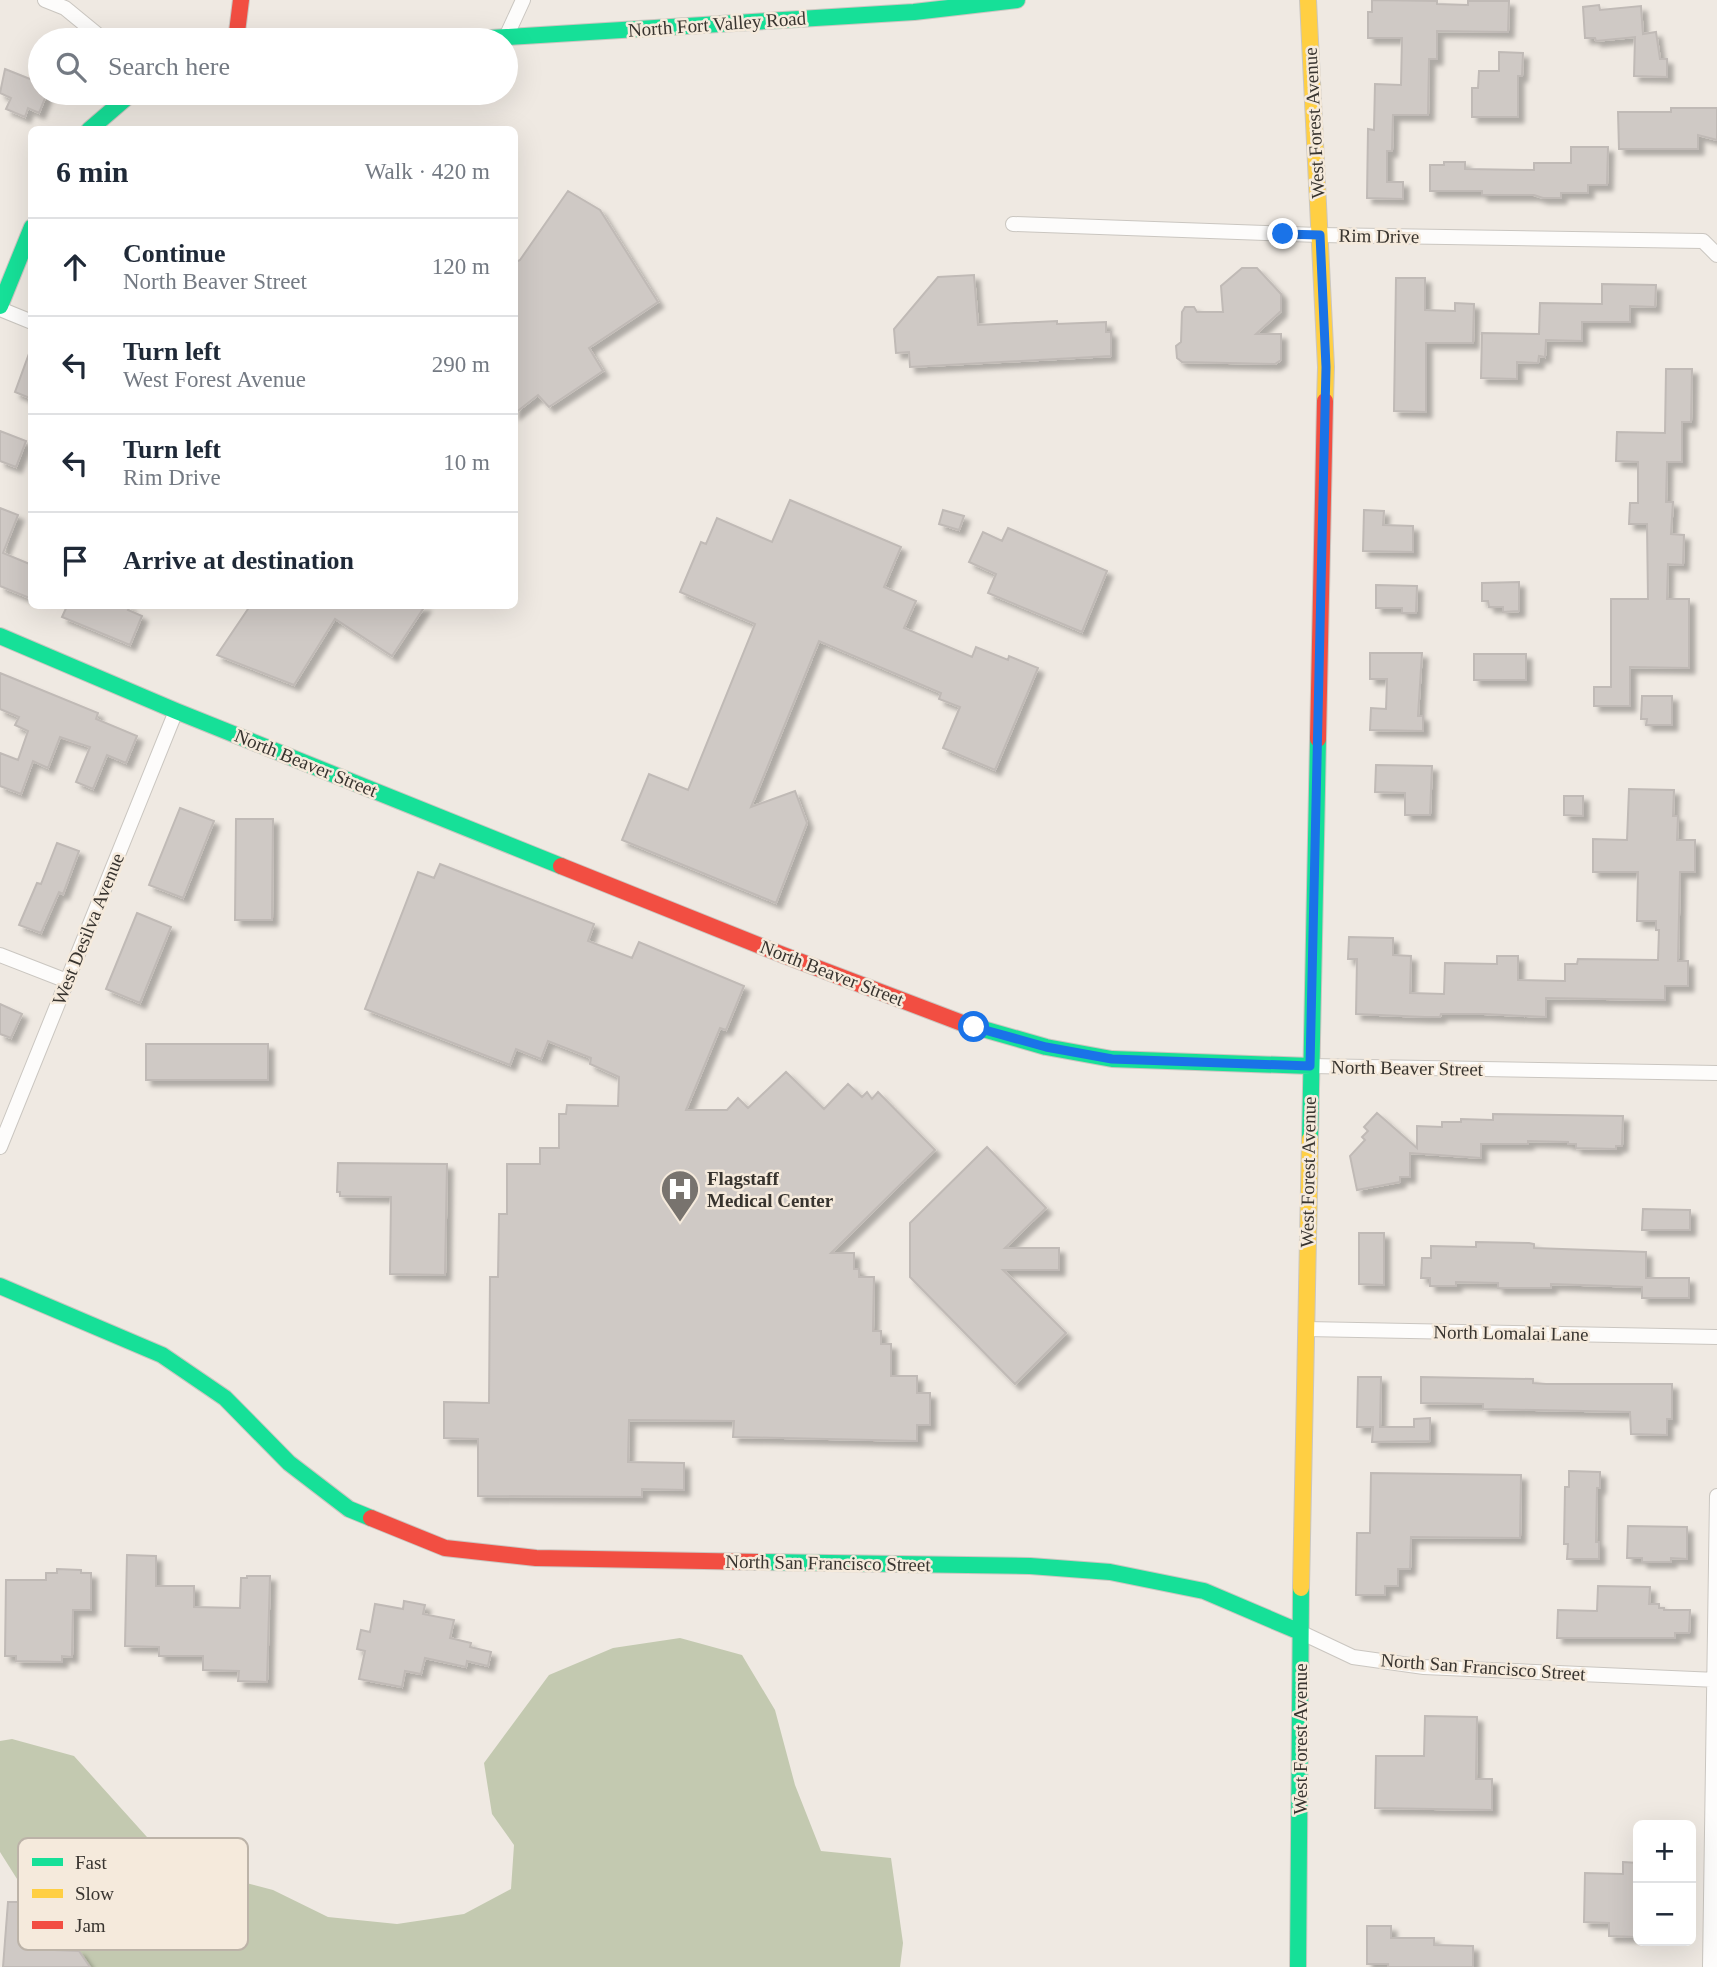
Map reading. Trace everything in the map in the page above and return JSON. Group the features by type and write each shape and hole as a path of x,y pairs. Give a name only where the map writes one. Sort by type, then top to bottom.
{"street":[{"path":"45,0 65,8 89,28"},
{"path":"238,28 241,0"},
{"path":"510,28 523,0"},
{"name":"North Fort Valley Road","path":"518,36 1017,0"},
{"name":"West Forest Avenue","path":"1298,1967 1300,1632 1326,367 1308,0"},
{"path":"93,126 117,105"},
{"name":"Rim Drive","path":"1013,224 1320,235 1703,242 1717,255"},
{"path":"28,238 0,308 28,320"},
{"name":"North Beaver Street","path":"0,636 176,711 783,955 974,1027 1046,1047 1112,1059 1310,1066 1717,1073"},
{"name":"West Desilva Avenue","path":"0,1147 176,711"},
{"path":"0,954 67,981"},
{"name":"North San Francisco Street","path":"0,1286 162,1355 225,1398 289,1463 349,1509 445,1548 536,1558 1030,1566 1110,1572 1205,1591 1353,1657 1424,1667 1715,1680"},
{"name":"North Lomalai Lane","path":"1306,1329 1717,1337"},
{"path":"1710,1967 1717,1496"}],"green space":[{"path":"680,1638 742,1655 775,1710 795,1785 821,1851 891,1858 903,1943 900,1967 52,1967 47,1950 248,1950 248,1884 273,1890 328,1917 397,1924 464,1914 511,1889 514,1845 492,1814 484,1763 549,1675 613,1648"},
{"path":"12,1739 74,1756 148,1838 18,1838 18,1880 0,1852 0,1741"}],"building":[{"path":"1372,0 1437,1 1437,4 1468,5 1468,1 1509,1 1508,32 1437,31 1437,59 1429,59 1428,115 1393,115 1392,151 1387,151 1387,182 1403,182 1403,199 1367,198 1368,129 1374,130 1375,84 1401,85 1402,38 1368,38 1368,12 1372,12"},
{"path":"1599,5 1600,10 1641,6 1643,34 1656,32 1660,59 1667,59 1667,77 1634,76 1635,37 1596,41 1595,38 1585,38 1583,7"},
{"path":"1499,52 1523,53 1522,76 1518,76 1518,117 1472,117 1472,88 1478,88 1479,71 1499,71"},
{"path":"5,69 28,78 28,105 42,105 39,113 28,108 25,117 6,109 11,98 0,93"},
{"path":"1671,108 1717,108 1717,140 1698,135 1698,149 1619,149 1618,112 1671,112"},
{"path":"1571,147 1608,147 1607,185 1588,185 1588,193 1561,193 1561,198 1482,195 1482,191 1430,191 1430,165 1465,162 1465,169 1534,170 1534,163 1571,163"},
{"path":"568,191 600,210 658,302 589,348 603,371 549,407 538,395 518,411 518,261"},
{"path":"1242,268 1257,268 1281,294 1281,311 1256,334 1281,334 1281,360 1275,364 1182,362 1177,358 1176,346 1181,342 1182,312 1185,307 1194,307 1197,312 1223,312 1221,286"},
{"path":"974,275 978,325 1057,321 1057,324 1106,322 1106,332 1111,332 1111,356 910,367 909,352 896,353 894,329 938,277"},
{"path":"1396,278 1425,278 1425,310 1455,311 1455,303 1474,304 1473,343 1426,343 1426,412 1394,411"},
{"path":"1602,284 1656,285 1655,307 1630,306 1630,322 1582,322 1582,341 1546,340 1545,357 1539,356 1538,363 1517,362 1517,379 1481,378 1482,333 1539,334 1540,303 1602,304"},
{"path":"28,356 28,397 15,392"},
{"path":"1666,369 1692,369 1691,422 1682,422 1682,462 1667,462 1666,502 1673,502 1671,534 1684,535 1683,565 1668,564 1667,599 1689,599 1689,668 1630,667 1630,706 1594,706 1594,687 1611,687 1611,599 1648,599 1647,524 1629,524 1630,503 1638,503 1638,462 1616,461 1617,432 1665,433"},
{"path":"0,431 26,441 16,467 0,461"},
{"path":"790,500 901,547 884,587 916,601 904,628 972,657 976,647 1038,668 995,770 943,748 960,707 939,699 941,693 819,641 751,807 795,791 807,823 776,903 622,840 649,774 688,790 755,624 680,592 701,542 706,544 717,518 772,542"},
{"path":"0,508 18,515 3,553 28,563 28,597 0,586"},
{"path":"943,510 964,516 959,530 939,524"},
{"path":"1364,510 1384,511 1383,525 1413,526 1413,552 1363,551"},
{"path":"1008,528 1107,571 1082,632 988,593 996,574 969,562 983,532 1002,541"},
{"path":"1519,582 1519,611 1503,612 1503,607 1489,607 1488,601 1482,601 1482,583"},
{"path":"1376,585 1417,586 1416,613 1402,613 1402,608 1376,608"},
{"path":"66,609 128,609 142,616 130,645 62,617"},
{"path":"248,609 423,609 392,656 335,619 294,685 217,655"},
{"path":"1370,653 1422,653 1418,716 1423,716 1423,731 1370,730 1371,708 1386,709 1387,679 1370,679"},
{"path":"1474,654 1526,654 1526,680 1474,680"},
{"path":"0,673 98,713 96,719 137,736 126,763 107,755 93,789 76,782 90,747 60,737 48,768 33,761 21,794 0,786 0,753 18,760 28,731 15,725 19,717 0,709"},
{"path":"1642,696 1672,696 1672,725 1646,725 1647,719 1641,719"},
{"path":"1376,765 1432,766 1430,815 1405,815 1405,793 1375,792"},
{"path":"1629,789 1674,790 1673,816 1678,816 1677,840 1695,840 1695,872 1680,872 1678,961 1688,961 1688,986 1665,986 1665,1000 1546,998 1546,1017 1356,1014 1357,959 1348,959 1349,937 1393,938 1393,955 1411,956 1410,993 1444,994 1445,963 1497,964 1497,956 1518,956 1518,980 1565,981 1565,964 1577,964 1578,959 1658,960 1659,930 1656,930 1656,921 1637,921 1638,872 1593,872 1593,839 1627,840"},
{"path":"1564,796 1583,796 1583,816 1564,815"},
{"path":"180,808 214,821 183,898 149,885"},
{"path":"236,819 273,819 272,920 235,920"},
{"path":"57,843 79,851 63,894 59,892 41,933 19,925 37,883 41,884"},
{"name":"Flagstaff Medical Center","path":"440,864 594,924 588,941 632,958 639,942 744,986 726,1030 720,1028 686,1110 727,1110 738,1098 748,1108 786,1072 824,1109 848,1084 862,1097 867,1092 872,1099 878,1092 935,1150 831,1253 854,1253 854,1269 859,1269 859,1277 874,1277 873,1331 881,1331 881,1344 891,1344 891,1376 917,1376 917,1393 930,1393 930,1425 917,1425 917,1441 733,1437 734,1421 629,1420 628,1462 684,1463 684,1490 642,1489 642,1497 478,1496 478,1439 444,1438 444,1402 489,1403 490,1277 498,1277 499,1214 507,1214 507,1164 540,1164 540,1148 559,1148 559,1114 566,1114 567,1105 618,1106 619,1077 590,1064 591,1058 548,1041 541,1059 516,1049 510,1065 365,1009 418,872 434,878"},
{"path":"137,913 171,927 140,1003 106,989"},
{"path":"0,1004 22,1014 11,1038 0,1034"},
{"path":"146,1044 268,1044 268,1080 146,1080"},
{"path":"1377,1113 1417,1148 1417,1126 1442,1127 1442,1122 1461,1122 1461,1119 1493,1120 1493,1114 1623,1116 1622,1146 1616,1146 1616,1149 1576,1148 1576,1144 1568,1142 1528,1141 1528,1144 1481,1144 1481,1158 1410,1153 1410,1177 1400,1177 1400,1182 1357,1190 1350,1156 1365,1140 1362,1137 1368,1131 1364,1127"},
{"path":"987,1147 1046,1208 1005,1248 1059,1248 1059,1270 1003,1270 1066,1333 1015,1384 910,1277 910,1223"},
{"path":"338,1163 447,1164 445,1275 390,1274 391,1197 340,1196 340,1192 337,1192"},
{"path":"1643,1209 1690,1210 1690,1230 1642,1230"},
{"path":"1359,1233 1384,1233 1384,1285 1359,1284"},
{"path":"1476,1242 1529,1243 1534,1244 1534,1248 1646,1252 1646,1278 1689,1278 1689,1298 1642,1298 1642,1287 1551,1284 1551,1288 1498,1288 1498,1283 1456,1282 1456,1286 1430,1286 1430,1278 1421,1278 1422,1258 1431,1258 1431,1246 1476,1247"},
{"path":"1358,1377 1381,1377 1380,1427 1414,1427 1414,1419 1430,1418 1430,1441 1372,1442 1373,1427 1357,1427"},
{"path":"1421,1377 1533,1379 1533,1383 1546,1384 1672,1384 1672,1419 1667,1419 1667,1435 1631,1434 1630,1412 1483,1409 1483,1404 1421,1403"},
{"path":"1569,1471 1600,1472 1596,1542 1599,1542 1599,1559 1567,1559 1568,1544 1564,1544 1565,1487 1569,1487"},
{"path":"1371,1473 1521,1475 1520,1538 1411,1537 1410,1569 1398,1569 1398,1586 1385,1586 1385,1595 1356,1595 1357,1533 1370,1533"},
{"path":"1628,1526 1687,1527 1687,1559 1642,1562 1642,1558 1627,1558"},
{"path":"127,1555 156,1556 156,1586 194,1586 194,1607 240,1608 241,1578 270,1576 267,1682 238,1681 239,1671 203,1670 203,1656 159,1656 159,1647 125,1646"},
{"path":"57,1569 91,1573 91,1610 73,1610 72,1657 62,1656 62,1662 16,1661 16,1656 5,1656 6,1580 46,1580 46,1573 57,1573"},
{"path":"1598,1586 1650,1587 1649,1604 1659,1604 1659,1608 1664,1610 1690,1610 1689,1633 1675,1633 1675,1638 1557,1638 1558,1610 1597,1611"},
{"path":"404,1601 425,1605 423,1614 454,1620 450,1638 491,1652 488,1666 467,1661 466,1667 425,1658 421,1674 405,1671 402,1687 359,1679 365,1651 357,1649 361,1630 370,1632 375,1604 403,1609"},
{"path":"1425,1716 1477,1717 1476,1779 1492,1779 1492,1810 1375,1808 1376,1756 1424,1756"},
{"path":"1623,1862 1633,1863 1633,1937 1609,1936 1609,1923 1584,1922 1585,1873 1623,1874"},
{"path":"8,1902 18,1902 18,1950 79,1951 90,1967 3,1967"},
{"path":"1367,1926 1391,1926 1391,1938 1434,1938 1434,1945 1473,1946 1473,1967 1388,1967 1388,1964 1367,1964"}],"traffic: fast":[{"path":"518,36 914,12 1017,0"},
{"path":"94,126 118,105"},
{"path":"0,306 28,237"},
{"path":"0,636 176,711 561,866"},
{"path":"1310,1139 1318,739"},
{"path":"962,1023 1046,1047 1112,1059 1310,1066"},
{"path":"0,1286 162,1355 225,1398 289,1463 349,1509 371,1518"},
{"path":"760,1562 1030,1566 1110,1572 1204,1591 1300,1632"},
{"path":"1298,1967 1301,1588"}],"traffic: slow":[{"path":"1308,0 1326,367 1325,401"},
{"path":"1301,1588 1310,1139"}],"traffic: jam":[{"path":"238,28 241,0"},
{"path":"1318,739 1325,401"},
{"path":"561,866 962,1023"},
{"path":"371,1518 445,1548 536,1558 760,1562"}],"place":[{"name":"Flagstaff Medical Center","path":"680,1223"}],"route":[{"path":"974,1027 1046,1047 1112,1059 1310,1066 1326,367 1320,235 1283,234"}]}
